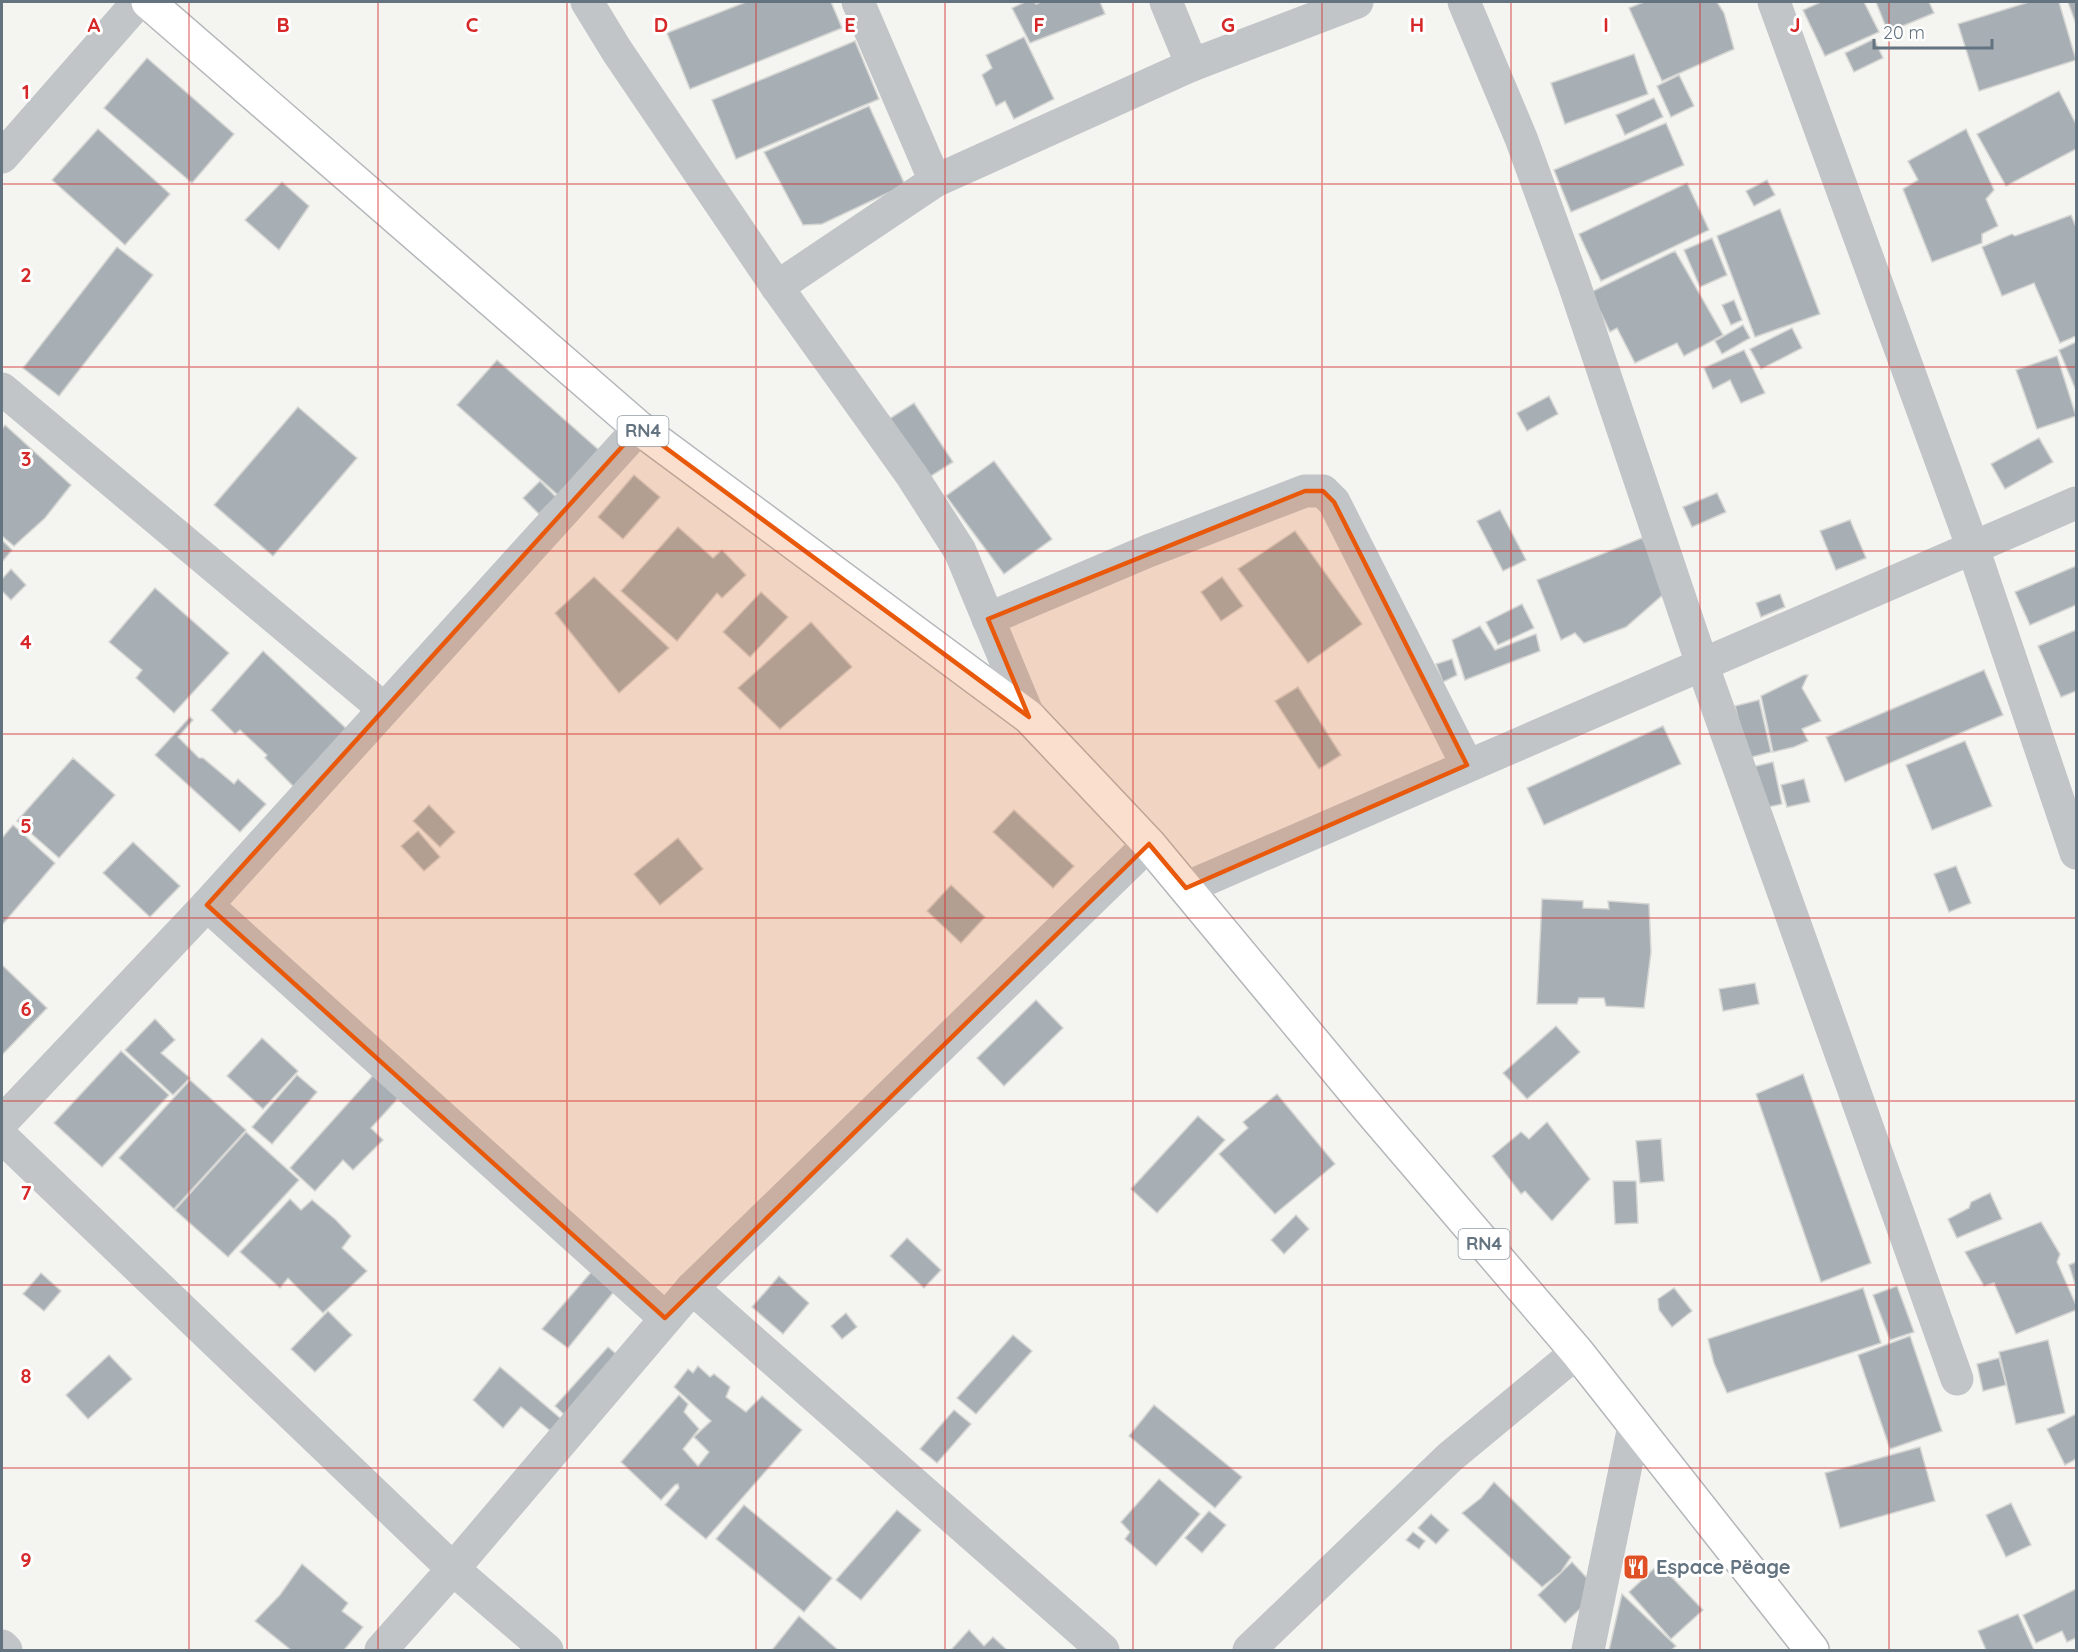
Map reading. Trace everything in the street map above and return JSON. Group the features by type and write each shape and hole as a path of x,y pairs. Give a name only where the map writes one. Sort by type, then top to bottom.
{"highway":[{"name":"RN4","path":"148,2 639,428 1029,717 1149,844 1370,1110 1577,1352 1812,1650"}],"street":[{"path":"2,157 138,2"},
{"path":"587,2 617,51 777,287 912,476 960,551 1029,717"},
{"path":"858,2 935,181"},
{"path":"1166,2 1192,65"},
{"path":"777,287 935,181 1192,65 1357,2"},
{"path":"1464,2 1521,138 1569,270 1702,664 1957,1379"},
{"path":"1774,2 1973,548 2076,853"},
{"path":"2,389 384,709"},
{"path":"2,1122 207,904 639,428"},
{"path":"988,619 1148,551 1282,499 1305,491 1323,491 1334,502 1467,765"},
{"path":"1186,888 2076,503"},
{"path":"381,1650 453,1569 692,1288 1149,844"},
{"path":"207,904 665,1318"},
{"path":"2,1137 453,1569 548,1650"},
{"path":"692,1288 1103,1650"},
{"path":"1249,1650 1450,1458 1577,1352"},
{"path":"1588,1650 1635,1426"},
{"path":"2,1646 6,1650"}],"highlighted area":[{"path":"639,428 1029,717 988,619 1305,491 1323,491 1334,502 1467,765 1186,888 1149,844 665,1318 207,905"}],"building":[{"path":"746,2 831,2 842,28 690,89 667,33"},
{"path":"1025,2 1036,4 1041,2 1100,2 1105,14 1030,43 1012,8"},
{"path":"1644,2 1717,2 1724,13 1734,49 1662,81 1629,8"},
{"path":"1821,2 1864,2 1879,32 1825,56 1803,10"},
{"path":"1876,2 1929,2 1934,13 1888,32"},
{"path":"2029,2 2059,2 2076,60 1979,91 1958,24"},
{"path":"2068,2 2076,2 2076,24"},
{"path":"1024,37 1054,99 1014,119 1005,101 996,106 982,75 992,68 986,55"},
{"path":"1874,39 1883,58 1854,72 1845,53"},
{"path":"855,41 879,99 736,159 712,100"},
{"path":"1634,54 1648,94 1565,124 1551,83"},
{"path":"147,58 234,134 192,183 104,108"},
{"path":"1679,75 1694,106 1671,117 1657,86"},
{"path":"2059,91 2076,124 2076,149 2006,186 1977,134"},
{"path":"1654,98 1663,117 1625,135 1616,115"},
{"path":"869,106 905,185 822,224 803,225 764,152"},
{"path":"1666,123 1684,165 1571,212 1554,170"},
{"path":"98,129 170,194 125,245 52,180"},
{"path":"1966,129 1994,190 1986,199 1998,226 1982,234 1982,243 1932,262 1903,189 1918,180 1908,161"},
{"path":"1767,180 1775,195 1754,206 1746,191"},
{"path":"282,182 309,206 279,250 245,220"},
{"path":"1687,183 1709,230 1601,281 1579,234"},
{"path":"1780,209 1820,314 1755,337 1717,236"},
{"path":"2071,215 2076,227 2076,336 2060,343 2034,283 2002,296 1982,247 2012,234 2015,236"},
{"path":"1712,238 1727,275 1700,287 1684,250"},
{"path":"117,247 153,275 59,396 23,368"},
{"path":"1675,251 1723,335 1684,356 1677,343 1635,363 1617,328 1610,332 1591,292"},
{"path":"1734,300 1742,320 1731,325 1722,305"},
{"path":"1743,325 1750,338 1722,354 1715,341"},
{"path":"1792,328 1802,348 1761,369 1750,349"},
{"path":"2076,342 2076,388 2075,388 2059,350"},
{"path":"1744,350 1765,393 1741,403 1730,380 1713,389 1704,368"},
{"path":"2057,356 2076,416 2037,429 2016,370"},
{"path":"497,360 600,451 559,496 457,405"},
{"path":"1549,396 1558,414 1527,431 1517,413"},
{"path":"914,403 953,462 928,478 889,419"},
{"path":"298,407 357,458 273,556 214,505"},
{"path":"5,425 71,485 45,518 14,546 2,536 2,429"},
{"path":"2039,438 2053,462 2005,489 1991,464"},
{"path":"994,461 1052,539 1004,574 946,496"},
{"path":"634,475 660,497 623,539 598,517"},
{"path":"540,481 556,497 539,514 523,498"},
{"path":"1717,493 1726,512 1692,527 1683,507"},
{"path":"1500,510 1526,560 1503,571 1477,521"},
{"path":"1850,520 1866,558 1836,570 1820,531"},
{"path":"678,527 713,558 722,550 746,575 722,598 717,593 677,641 621,591"},
{"path":"1295,531 1362,624 1308,663 1238,569"},
{"path":"1642,538 1656,564 1666,592 1626,627 1584,643 1575,633 1561,640 1537,580"},
{"path":"2,540 12,550 2,562"},
{"path":"2076,566 2076,605 2030,625 2015,592"},
{"path":"11,569 26,585 11,600 2,591 2,579"},
{"path":"594,577 669,648 619,693 555,613"},
{"path":"1222,577 1243,606 1221,621 1201,592"},
{"path":"155,588 229,653 174,713 136,678 142,670 109,642"},
{"path":"761,592 788,617 750,657 723,632"},
{"path":"1780,594 1785,607 1761,617 1756,603"},
{"path":"1522,604 1534,628 1498,645 1486,622"},
{"path":"811,622 852,667 780,729 738,688"},
{"path":"1480,626 1495,650 1536,634 1540,651 1465,680 1452,640"},
{"path":"2076,630 2076,691 2061,697 2038,646"},
{"path":"263,651 351,733 298,791 265,758 267,755 240,730 235,734 211,710"},
{"path":"1452,659 1457,675 1443,682 1436,664"},
{"path":"1984,670 2003,715 1845,782 1826,737"},
{"path":"1808,675 1802,688 1821,721 1802,729 1808,741 1773,752 1761,696"},
{"path":"1298,687 1341,755 1319,769 1275,701"},
{"path":"1759,700 1771,752 1748,758 1735,706"},
{"path":"190,717 193,720 178,737 199,758 203,758 234,784 238,779 266,804 240,832 155,755"},
{"path":"1663,726 1681,764 1544,825 1527,788"},
{"path":"1965,741 1992,806 1932,830 1906,765"},
{"path":"73,758 115,795 59,858 17,821"},
{"path":"1773,762 1782,804 1753,810 1744,769"},
{"path":"1804,779 1810,802 1787,807 1781,785"},
{"path":"429,805 455,832 440,847 413,821"},
{"path":"1014,810 1074,866 1053,888 993,832"},
{"path":"13,825 55,863 2,925 2,838"},
{"path":"418,831 440,857 424,871 401,846"},
{"path":"678,838 703,869 660,905 634,874"},
{"path":"133,842 180,886 150,917 103,873"},
{"path":"1956,866 1971,903 1949,912 1934,874"},
{"path":"951,885 985,917 961,943 927,911"},
{"path":"1542,899 1583,901 1583,908 1609,909 1608,901 1649,904 1651,952 1644,1008 1606,1006 1604,998 1579,998 1577,1004 1537,1004"},
{"path":"2,965 47,1008 2,1055"},
{"path":"1755,983 1759,1004 1723,1011 1719,989"},
{"path":"1036,1000 1063,1028 1004,1086 977,1058"},
{"path":"155,1019 175,1040 161,1053 190,1078 173,1095 125,1050"},
{"path":"1556,1026 1580,1052 1527,1099 1503,1073"},
{"path":"262,1038 298,1071 263,1109 227,1076"},
{"path":"121,1051 169,1095 102,1167 54,1123"},
{"path":"386,1061 412,1083 371,1128 383,1140 353,1170 343,1160 315,1191 290,1168"},
{"path":"1803,1074 1871,1263 1821,1282 1756,1094"},
{"path":"297,1075 317,1092 272,1144 252,1127"},
{"path":"190,1080 246,1130 174,1209 119,1158"},
{"path":"1277,1094 1335,1164 1275,1214 1219,1154 1248,1128 1243,1122"},
{"path":"1198,1116 1225,1140 1157,1213 1131,1189"},
{"path":"1547,1122 1590,1179 1552,1221 1525,1191 1521,1194 1492,1156 1521,1132 1529,1139"},
{"path":"246,1132 299,1180 228,1257 175,1210"},
{"path":"1661,1139 1664,1181 1640,1183 1636,1141"},
{"path":"1613,1181 1636,1181 1638,1223 1615,1224"},
{"path":"1990,1193 2002,1219 1957,1238 1948,1219 1969,1208 1971,1202"},
{"path":"290,1199 301,1210 312,1200 336,1220 351,1236 342,1248 367,1271 323,1313 288,1278 280,1288 240,1252"},
{"path":"1296,1215 1309,1229 1284,1254 1271,1240"},
{"path":"2041,1222 2060,1254 2057,1262 2076,1305 2076,1310 2016,1334 1994,1283 1984,1286 1965,1252"},
{"path":"907,1238 941,1270 924,1288 890,1256"},
{"path":"2076,1262 2076,1287 2069,1265"},
{"path":"594,1269 616,1289 568,1348 542,1329"},
{"path":"41,1273 61,1291 44,1311 23,1294"},
{"path":"779,1276 809,1303 783,1334 752,1307"},
{"path":"1897,1286 1914,1332 1890,1340 1873,1295"},
{"path":"1674,1288 1692,1311 1672,1327 1659,1310 1658,1299"},
{"path":"1863,1288 1881,1343 1727,1393 1714,1363 1708,1339"},
{"path":"328,1311 352,1335 315,1372 291,1349"},
{"path":"846,1313 857,1327 842,1339 831,1326"},
{"path":"1013,1335 1032,1351 976,1414 957,1398"},
{"path":"1910,1336 1942,1431 1890,1449 1858,1355"},
{"path":"2048,1340 2065,1413 2016,1424 1999,1352"},
{"path":"608,1347 630,1366 577,1426 555,1406"},
{"path":"109,1355 132,1379 88,1419 66,1395"},
{"path":"1999,1358 2006,1385 1983,1391 1977,1364"},
{"path":"698,1366 710,1377 714,1374 730,1387 726,1397 746,1412 762,1396 802,1430 706,1539 665,1505 679,1488 678,1484 661,1500 621,1462 679,1395 688,1404 684,1412 699,1429 683,1449 698,1466 709,1452 694,1437 711,1421 674,1387 688,1369 693,1373"},
{"path":"500,1367 573,1429 563,1441 521,1407 503,1428 473,1400"},
{"path":"1154,1405 1242,1477 1215,1508 1129,1436"},
{"path":"954,1410 971,1424 937,1463 920,1449"},
{"path":"2076,1414 2076,1459 2065,1465 2047,1429"},
{"path":"1920,1447 1935,1501 1840,1528 1825,1473"},
{"path":"1159,1479 1200,1514 1156,1566 1125,1539 1130,1532 1121,1522"},
{"path":"1494,1482 1571,1557 1561,1572 1542,1587 1462,1513 1481,1498"},
{"path":"2011,1503 2031,1545 2006,1557 1986,1515"},
{"path":"744,1505 832,1578 804,1612 716,1539"},
{"path":"897,1510 921,1530 861,1600 836,1580"},
{"path":"1209,1511 1226,1525 1202,1553 1185,1538"},
{"path":"1431,1514 1449,1530 1436,1544 1418,1528"},
{"path":"1413,1532 1425,1541 1419,1549 1406,1540"},
{"path":"1572,1562 1599,1591 1565,1623 1538,1595"},
{"path":"302,1564 348,1603 342,1611 363,1627 344,1650 291,1650 255,1621 280,1595"},
{"path":"1659,1564 1703,1610 1671,1639 1629,1592"},
{"path":"2076,1589 2076,1638 2067,1642 2062,1631 2036,1643 2023,1615"},
{"path":"1622,1594 1676,1646 1671,1650 1609,1650"},
{"path":"2018,1614 2034,1650 1986,1650 1978,1631"},
{"path":"799,1616 838,1650 772,1650"},
{"path":"969,1630 984,1646 993,1637 1007,1650 951,1650"}],"place":[{"name":"Espace Pëage","path":"1636,1567"}]}
